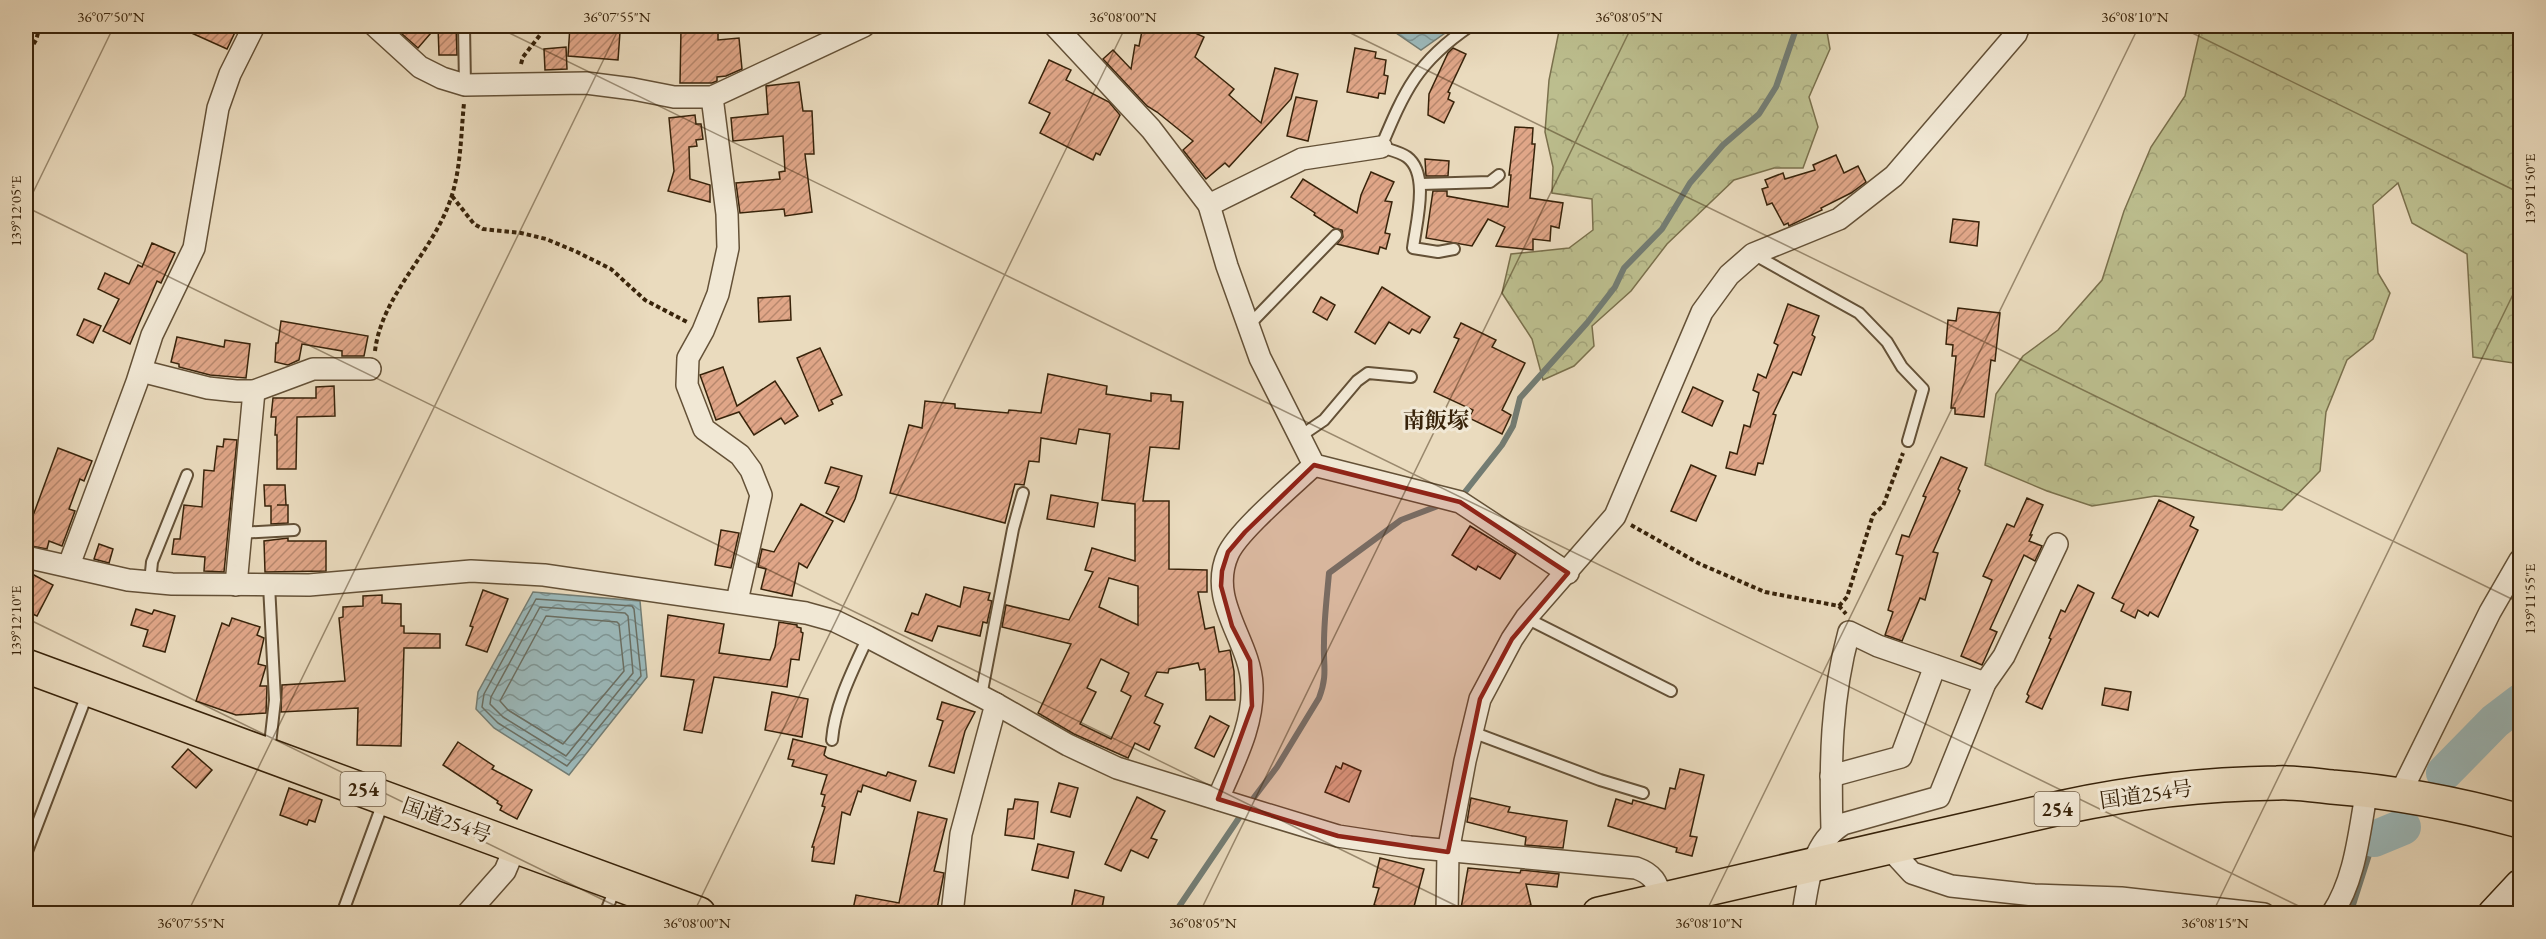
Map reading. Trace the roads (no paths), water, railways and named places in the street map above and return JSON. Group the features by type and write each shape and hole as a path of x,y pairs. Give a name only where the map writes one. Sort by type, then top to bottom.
{"highway":[{"name":"国道254号","path":"26,666 699,914"},
{"name":"国道254号","path":"1599,914 2126,794 2279,782 2400,794 2472,807 2520,820"}],"street":[{"path":"69,565 141,371 152,335 194,248 218,108 230,74 254,26"},
{"path":"375,26 420,67 442,78 465,85 516,86 586,83 633,88 674,97 712,97 864,26"},
{"path":"1055,26 1151,129 1209,205 1227,266 1260,358 1314,465 1460,502 1568,573"},
{"path":"1447,914 1448,852 1480,699 1512,639 1526,618 1568,573 1615,516 1702,312 1729,275 1753,254 1839,219 1894,176 1989,67 2016,34 2019,26"},
{"path":"712,97 727,214 728,248 717,294 703,331 688,358 687,385 704,429 740,455 751,470 761,495 737,601"},
{"path":"1209,205 1302,159 1381,147"},
{"path":"141,371 208,388 254,391 313,369 370,369"},
{"path":"236,585 254,391"},
{"path":"1218,799 1247,729 1252,706 1250,661 1232,626 1221,586 1222,571 1228,552 1245,532 1314,465"},
{"path":"1803,914 1811,865 1832,830 1843,824 1939,797 1985,684 2004,656 2057,544"},
{"path":"26,556 128,580 150,582 309,585 471,571 544,575 737,601 806,613 835,621 868,637 1117,768 1338,836 1448,852 1636,868 1646,872 1657,881 1662,898"},
{"path":"2400,794 2490,612 2520,560"},
{"path":"1832,830 1832,726 1842,656 1849,632 1878,646 1985,684"},
{"path":"1831,776 1901,758 1935,666"},
{"path":"952,914 961,834 988,700"},
{"path":"2332,914 2344,895 2367,790"},
{"path":"467,914 504,871 516,845"},
{"path":"1889,848 1912,873 1951,886 2034,895 2121,898 2264,914"},
{"path":"2493,914 2520,885"}],"lane":[{"path":"464,26 465,85"},
{"path":"1454,249 1438,252 1413,248 1421,184 1416,168 1409,158 1381,147 1401,101 1422,66 1445,43 1470,26"},
{"path":"1421,184 1491,182 1499,175"},
{"path":"1248,326 1336,235"},
{"path":"1753,254 1859,313 1887,342 1902,367 1923,389 1908,441"},
{"path":"1299,437 1324,420 1357,381 1368,373 1411,377"},
{"path":"150,582 152,562 187,475"},
{"path":"988,700 1013,529 1023,493"},
{"path":"240,533 294,530"},
{"path":"269,585 275,700 269,754"},
{"path":"1526,618 1671,691"},
{"path":"832,740 833,722 868,637"},
{"path":"26,854 89,689"},
{"path":"1472,732 1599,780 1643,793"},
{"path":"342,914 385,797"},
{"path":"605,914 617,883"}],"water":[{"path":"1392,26 1455,26 1421,50 1396,33"},
{"path":"533,592 640,601 647,677 569,775 494,728 476,709 478,692"}],"waterway":[{"path":"1461,497 1502,445 1513,426 1520,398 1587,323 1615,287 1624,268 1662,229 1690,183 1723,145 1759,114 1776,87 1797,26"},
{"path":"1249,804 1277,767 1322,690 1324,626 1329,573 1401,520 1443,504"},
{"path":"2444,773 2495,721 2520,702"},
{"path":"1174,914 1243,812"},
{"path":"2374,839 2403,827"},
{"path":"2350,914 2374,839"}],"district":[{"name":"南飯塚","path":"1436,420"}]}
